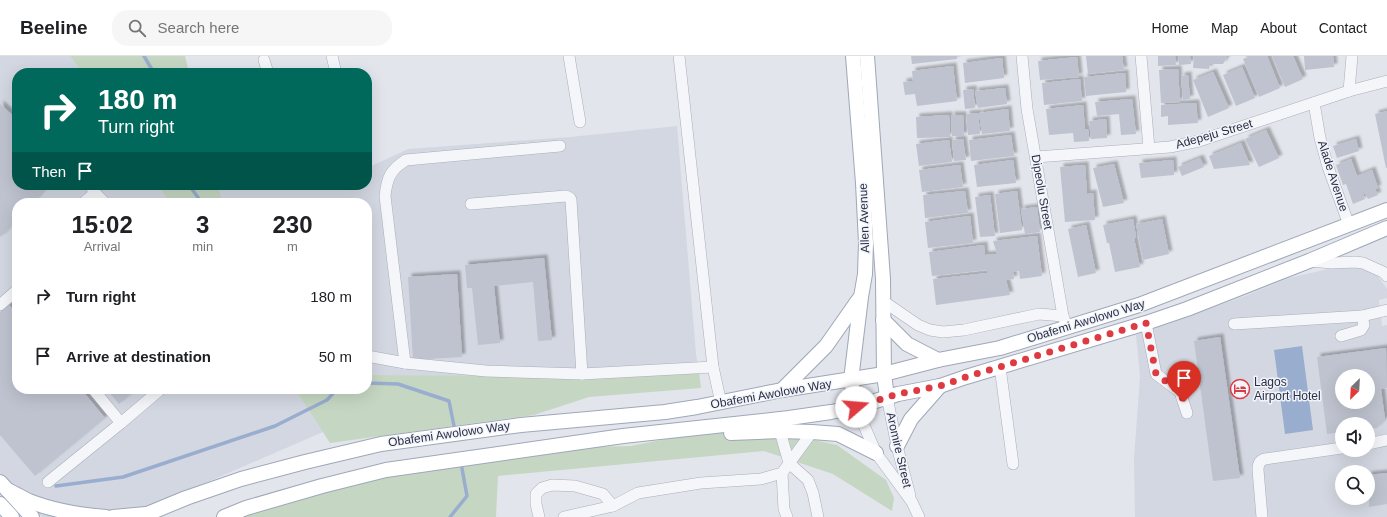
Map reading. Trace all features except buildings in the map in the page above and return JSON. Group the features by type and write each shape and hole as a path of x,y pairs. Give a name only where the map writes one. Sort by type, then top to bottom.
{"main road":[{"name":"Allen Avenue","path":"853,56 866,243 865,274 851,380 856,407"},
{"name":"Allen Avenue","path":"867,56 883,301 884,374 887,397"},
{"name":"Obafemi Awolowo Way","path":"113,517 143,516 186,498 241,479 381,444 521,425 665,412 721,403 782,390 884,374 938,360 1000,348 1065,321 1139,305 1387,210"},
{"name":"Obafemi Awolowo Way","path":"224,517 246,508 386,470 524,449 580,443 623,436 789,418 856,407 898,394 940,386 1146,323 1187,309 1309,261 1387,228"},
{"path":"782,390 826,346 861,297"},
{"path":"884,320 907,344 938,360"},
{"path":"896,446 911,418 940,386"},
{"path":"623,436 780,431 812,432 843,436 876,454"},
{"path":"4,486 32,517"},
{"path":"4,486 30,501 81,515 106,517"},
{"path":"0,504 12,517"}],"street":[{"path":"332,56 335,68"},
{"path":"569,56 580,122"},
{"path":"679,56 713,367 721,403"},
{"name":"Dipeolu Street","path":"1022,56 1027,109 1065,321"},
{"path":"1141,56 1149,148"},
{"path":"1349,91 1352,56"},
{"path":"264,60 266,68"},
{"name":"Adepeju Street","path":"1036,157 1170,147 1199,141 1349,91 1387,81"},
{"name":"Alade Avenue","path":"1314,103 1320,138 1328,167 1349,225"},
{"path":"405,364 385,196 386,184 390,174 397,165 406,160 560,146"},
{"path":"93,190 100,198"},
{"path":"471,204 566,196 570,198 582,374"},
{"path":"1309,261 1363,263 1383,272 1387,276"},
{"path":"0,305 12,297"},
{"path":"883,301 918,325 930,330 943,332 964,330 1039,314 1065,321"},
{"path":"1234,324 1362,316 1387,310"},
{"path":"1341,336 1361,330 1364,325 1362,316"},
{"path":"1146,323 1156,374 1180,392 1187,413"},
{"path":"372,357 405,364 486,370 582,374 713,367"},
{"path":"1000,367 1013,464"},
{"path":"97,394 121,423"},
{"path":"48,482 155,394"},
{"name":"Aromire Street","path":"887,397 896,446 912,502 919,517"},
{"name":"Aromire Street","path":"856,407 876,454 912,502"},
{"path":"780,431 789,463 808,480 813,493 818,517"},
{"path":"787,517 784,509 782,473 812,432"},
{"path":"1375,443 1387,440"},
{"path":"1262,517 1258,467 1261,461 1265,459 1335,449"},
{"path":"564,517 613,506 638,493 701,483 761,479 782,473"},
{"path":"539,517 536,504 536,494 542,488 552,485 575,486 603,494 613,506"}],"shaded area":[{"path":"0,56 70,56 79,68 12,68 12,190 161,190 167,198 12,198 12,394 298,394 323,432 127,517 42,517 0,473"},
{"path":"677,126 696,354 699,372 596,376 372,375 372,198 222,198 219,190 372,190 372,166 408,149 570,137"},
{"name":"Lagos Airport Hotel","path":"1352,265 1370,270 1377,275 1387,289 1387,298 1379,300 1382,326 1387,325 1387,517 1135,517 1134,459 1140,376 1136,335 1245,296 1289,278 1341,266"}],"green space":[{"path":"70,56 185,56 188,68 79,68"},
{"path":"161,190 219,190 222,198 167,198"},
{"path":"699,372 701,388 589,397 534,415 330,443 298,394 372,394 372,375 596,376"},
{"path":"710,428 774,431 837,445 886,480 894,498 892,511 833,474 764,451 498,476 496,517 243,517 296,495 388,475 582,447 631,446 681,436"}],"water":[{"path":"1302,346 1313,430 1285,434 1274,350"}],"waterway":[{"path":"144,56 151,68"},
{"path":"193,190 198,198"},
{"path":"372,383 398,384 449,401 454,426"},
{"path":"56,486 123,477 275,426 327,400 332,394"},
{"path":"450,517 467,496 461,463"}],"place":[{"name":"Lagos Airport Hotel","path":"1240,389"}],"route":[{"path":"856,407 898,394 940,386 1146,323 1156,374 1180,392 1184,402"}]}
